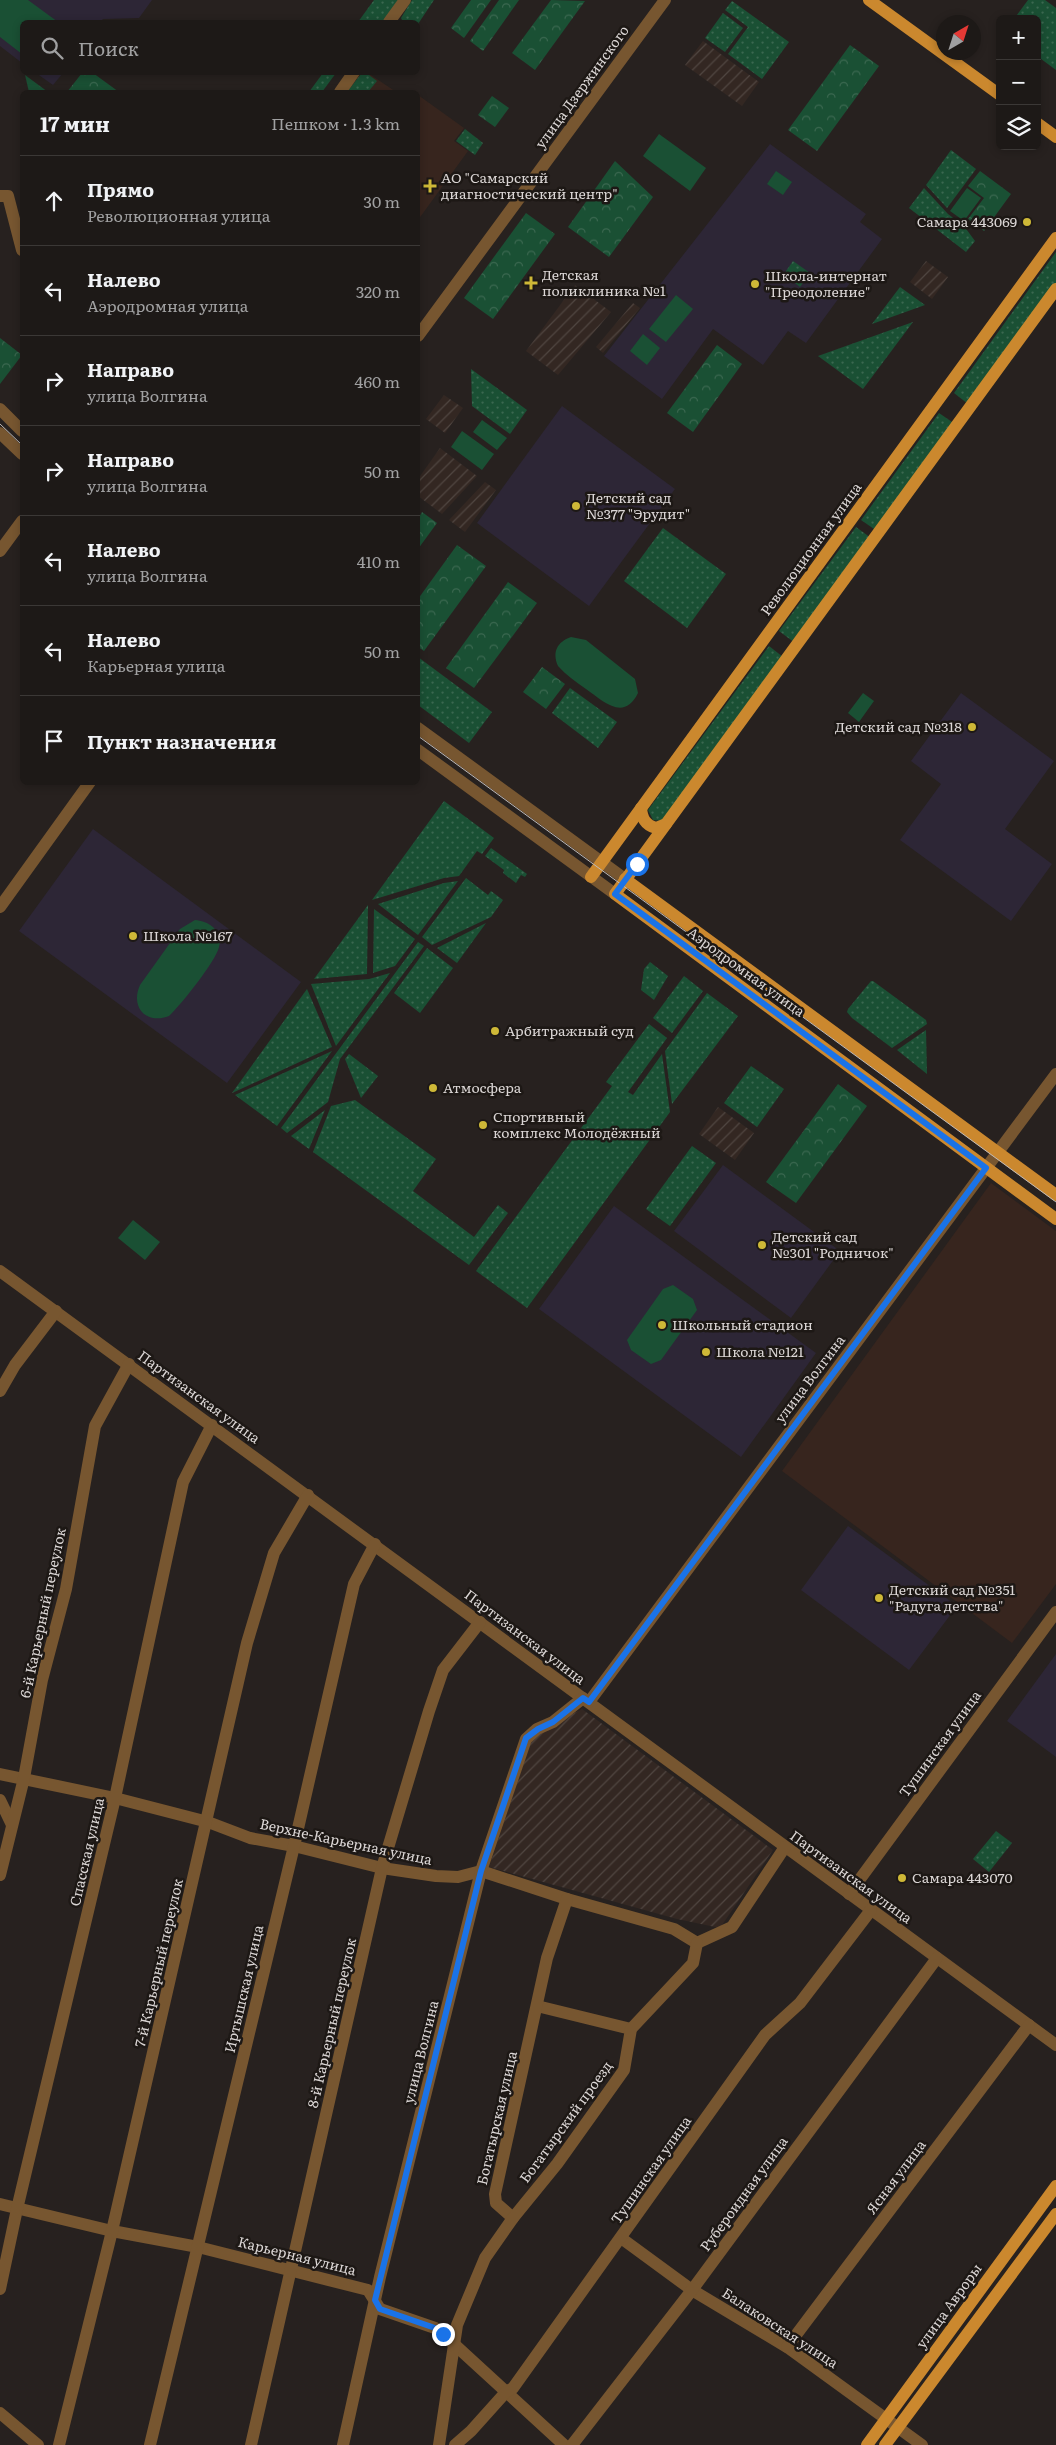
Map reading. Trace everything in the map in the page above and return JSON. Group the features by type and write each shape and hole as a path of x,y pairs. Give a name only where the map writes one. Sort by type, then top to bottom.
{"main road":[{"path":"869,0 996,93"},
{"path":"1041,126 1056,137"},
{"name":"Революционная улица","path":"591,877 1056,238"},
{"path":"615,894 1056,289"},
{"path":"641,808 642,818 649,825 656,828 666,824"},
{"name":"Аэродромная улица","path":"625,879 1056,1195"},
{"name":"Аэродромная улица","path":"615,894 1056,1219"},
{"name":"улица Авроры","path":"867,2445 1056,2186"},
{"path":"885,2445 1056,2214"}],"street":[{"path":"390,20 405,0"},
{"name":"улица Дзержинского","path":"420,333 665,0"},
{"path":"341,90 352,75"},
{"path":"0,196 8,196 20,242"},
{"path":"0,409 20,429"},
{"path":"0,433 20,452"},
{"path":"0,551 20,524"},
{"name":"Аэродромная улица","path":"420,729 625,879"},
{"name":"Аэродромная улица","path":"420,751 615,894"},
{"path":"0,907 88,785"},
{"name":"улица Волгина","path":"342,2445 375,2300 481,1871 526,1738 586,1700 1056,1074"},
{"name":"Партизанская улица","path":"0,1271 1056,2045"},
{"path":"0,1391 15,1365 56,1311"},
{"name":"6-й Карьерный переулок","path":"0,1875 24,1778 42,1680 66,1589 95,1426 129,1364"},
{"name":"Спасская улица","path":"0,2289 17,2209 115,1798 183,1482 212,1425"},
{"name":"7-й Карьерный переулок","path":"59,2445 112,2231 208,1822 247,1643 274,1553 308,1495"},
{"name":"Иртышская улица","path":"150,2445 294,1846 354,1584 375,1544"},
{"name":"Тушинская улица","path":"849,1894 1056,1612"},
{"name":"8-й Карьерный переулок","path":"251,2445 382,1868 443,1670 480,1622"},
{"name":"Верхне-Карьерная улица","path":"0,1774 115,1798 208,1822 250,1838 294,1846 382,1868 436,1876 458,1877 481,1871"},
{"path":"0,1800 12,1826"},
{"path":"697,1943 732,1927 785,1847"},
{"path":"481,1871 567,1899 674,1929 697,1943"},
{"name":"Богатырская улица","path":"513,2218 496,2203 495,2194 547,1958 567,1899"},
{"name":"Тушинская улица","path":"456,2445 506,2392 514,2388 765,2036 800,2003 871,1910"},
{"path":"537,2006 631,2029 693,1963 697,1943"},
{"name":"Рубероидная улица","path":"572,2445 692,2290 937,1958"},
{"name":"Ясная улица","path":"787,2347 1028,2025"},
{"name":"Богатырский проезд","path":"513,2218 557,2164 624,2070 631,2029"},
{"name":"Карьерная улица","path":"0,2204 112,2231 198,2247 368,2290 380,2309 435,2328 564,2445"},
{"path":"439,2445 457,2325 485,2258 513,2218"},
{"name":"Балаковская улица","path":"621,2238 692,2290 787,2347 922,2445"},
{"path":"0,2413 38,2445"}],"shaded area":[{"path":"0,0 152,0 139,18 20,20 20,61 0,46"},
{"path":"703,41 759,82 742,106 685,65"},
{"path":"39,75 61,75 53,85"},
{"path":"357,75 371,75 393,90 346,90"},
{"name":"АО \"Самарский диагностический центр\"","path":"420,96 464,128 454,141 468,151 420,217"},
{"name":"Школа-интернат \"Преодоление\"","path":"770,144 866,214 860,222 882,239 806,343 788,331 763,365 713,329 662,399 604,356"},
{"path":"926,261 948,277 932,299 910,282"},
{"path":"575,285 611,312 558,375 526,351"},
{"path":"633,303 640,308 603,353 596,347"},
{"path":"444,395 463,408 445,433 426,419"},
{"name":"Детский сад №377 \"Эрудит\"","path":"562,406 675,489 589,606 477,523"},
{"path":"440,448 477,476 442,514 420,498 420,476"},
{"path":"485,482 496,490 465,532 449,520"},
{"path":"961,693 1054,761 1005,829 1052,864 1011,921 900,840 941,784 911,761"},
{"name":"Школа №167","path":"93,829 301,982 227,1083 19,931"},
{"path":"718,1107 754,1133 735,1160 699,1134"},
{"name":"Детский сад №301 \"Родничок\"","path":"723,1165 840,1251 791,1318 674,1231"},
{"path":"991,1183 1056,1231 1056,1584 1012,1643 782,1471"},
{"name":"Школа №121","path":"614,1206 816,1353 741,1457 539,1309"},
{"name":"Детский сад №351 \"Радуга детства\"","path":"848,1526 957,1606 909,1670 801,1590"},
{"path":"1056,1654 1056,1757 1007,1721"},
{"path":"582,1709 773,1850 720,1928 677,1919 489,1867 531,1742 540,1731"}],"green space":[{"path":"0,0 28,0 55,20 20,20 20,52 0,37"},
{"path":"374,0 399,0 384,20 359,20"},
{"path":"412,0 434,0 420,21 402,20 401,18"},
{"path":"471,0 491,0 464,38 451,28"},
{"path":"499,0 519,0 483,51 470,41"},
{"path":"551,0 585,1 535,70 512,53"},
{"path":"1028,0 1045,0 1056,8 1056,70 1041,59 1041,15 1017,15"},
{"path":"732,1 789,42 762,79 728,54 748,27 725,10"},
{"path":"723,13 743,28 725,52 705,38"},
{"path":"850,45 879,66 817,151 788,130"},
{"path":"25,75 45,90 29,90"},
{"path":"80,75 96,75 116,90 69,90"},
{"path":"322,75 335,75 323,90 310,90"},
{"path":"360,75 369,75 377,81 370,90 349,90"},
{"path":"492,96 509,108 495,127 478,115"},
{"path":"465,129 483,143 475,155 456,141"},
{"path":"659,134 706,168 690,191 643,156"},
{"path":"951,150 976,169 947,208 926,185"},
{"path":"615,161 653,197 609,257 568,227"},
{"path":"776,171 792,182 783,195 767,184"},
{"path":"980,171 1011,194 984,231 968,219 984,198 968,186"},
{"path":"924,188 948,214 964,226 975,241 966,252 909,208"},
{"path":"967,188 981,198 964,221 950,211"},
{"path":"526,213 555,234 493,319 464,298"},
{"path":"1056,252 1056,286 968,404 954,393"},
{"path":"793,261 810,273 800,287 784,274"},
{"path":"900,287 925,305 872,324"},
{"path":"676,295 693,309 666,342 649,329"},
{"path":"913,322 863,389 818,356"},
{"path":"643,334 660,348 647,365 630,351"},
{"path":"0,338 20,353 20,358 0,384"},
{"path":"717,345 742,364 693,432 667,413"},
{"path":"471,369 527,410 510,434 472,406"},
{"path":"939,413 955,424 877,531 861,520"},
{"path":"482,420 507,438 497,450 473,432"},
{"path":"462,431 494,454 482,470 451,447"},
{"path":"422,512 437,523 420,546 420,516"},
{"path":"856,527 871,538 795,643 779,631"},
{"path":"663,528 726,574 687,628 624,581"},
{"path":"457,545 486,566 424,651 420,648 420,596"},
{"path":"508,582 537,603 474,688 446,668"},
{"path":"571,637 586,640 635,679 638,693 632,702 620,708 606,703 571,678 558,666 556,661 557,648 562,642"},
{"path":"769,646 783,657 663,821 653,820 648,810"},
{"path":"420,658 492,712 469,743 420,706"},
{"path":"542,667 565,684 546,709 523,692"},
{"path":"570,688 617,722 598,748 552,713"},
{"path":"863,693 874,701 859,722 848,713"},
{"path":"444,801 494,838 482,854 477,851 459,876 444,878 372,900"},
{"path":"491,848 527,874 525,877 521,875 516,883 503,873 504,870 485,856"},
{"path":"466,878 488,895 491,891 503,900 491,917 432,945 422,937"},
{"path":"458,881 418,935 378,904 444,883"},
{"path":"368,905 367,974 314,979"},
{"path":"374,909 415,939 395,966 373,973"},
{"path":"195,920 205,922 217,932 220,941 216,954 197,983 169,1016 153,1018 147,1016 142,1012 137,1000 140,985 180,929"},
{"path":"486,923 457,963 437,948"},
{"path":"418,942 424,946 340,1059 328,1102 287,1133 281,1128"},
{"path":"427,948 453,968 420,1013 394,993"},
{"path":"650,962 668,976 654,1000 641,990 644,969"},
{"path":"390,973 336,1046 311,984 369,979"},
{"path":"684,976 703,991 672,1033 653,1018"},
{"path":"871,981 926,1020 927,1024 892,1048 852,1018 847,1012 848,1009"},
{"path":"307,989 332,1047 232,1093"},
{"path":"707,993 738,1016 672,1104 665,1051"},
{"path":"649,1024 667,1038 628,1092 633,1095 662,1054 670,1112 527,1308 476,1271 612,1086 606,1082"},
{"path":"926,1030 927,1074 897,1050"},
{"path":"332,1051 277,1126 235,1095"},
{"path":"349,1054 378,1076 361,1098 345,1059"},
{"path":"751,1066 784,1089 757,1127 724,1103"},
{"path":"838,1084 867,1106 796,1203 766,1182"},
{"path":"355,1100 436,1159 413,1191 474,1237 498,1205 508,1213 469,1265 313,1152 331,1106"},
{"path":"325,1110 309,1149 291,1136"},
{"path":"692,1146 716,1163 670,1226 646,1209"},
{"path":"133,1220 160,1242 145,1260 118,1238"},
{"name":"Школьный стадион","path":"673,1285 693,1299 697,1310 661,1360 651,1364 631,1350 627,1340 663,1289"},
{"path":"996,1831 1012,1843 989,1872 973,1859"}],"tram line":[{"path":"0,424 20,443"},
{"path":"420,737 1056,1202"}],"place":[{"name":"АО \"Самарский диагностический центр\"","path":"430,186"},
{"name":"Самара 443069","path":"1027,222"},
{"name":"Детская поликлиника №1","path":"531,283"},
{"name":"Школа-интернат \"Преодоление\"","path":"755,284"},
{"name":"Детский сад №377 \"Эрудит\"","path":"576,506"},
{"name":"Детский сад №318","path":"972,727"},
{"name":"Школа №167","path":"133,936"},
{"name":"Арбитражный суд","path":"495,1031"},
{"name":"Атмосфера","path":"433,1088"},
{"name":"Спортивный комплекс Молодёжный","path":"483,1125"},
{"name":"Детский сад №301 \"Родничок\"","path":"762,1245"},
{"name":"Школьный стадион","path":"662,1325"},
{"name":"Школа №121","path":"706,1352"},
{"name":"Детский сад №351 \"Радуга детства\"","path":"879,1598"},
{"name":"Самара 443070","path":"902,1878"}],"route":[{"path":"443,2334 435,2328 380,2309 375,2300 481,1871 526,1738 538,1729 553,1722 583,1698 589,1702 986,1168 615,894 637,864"}]}
